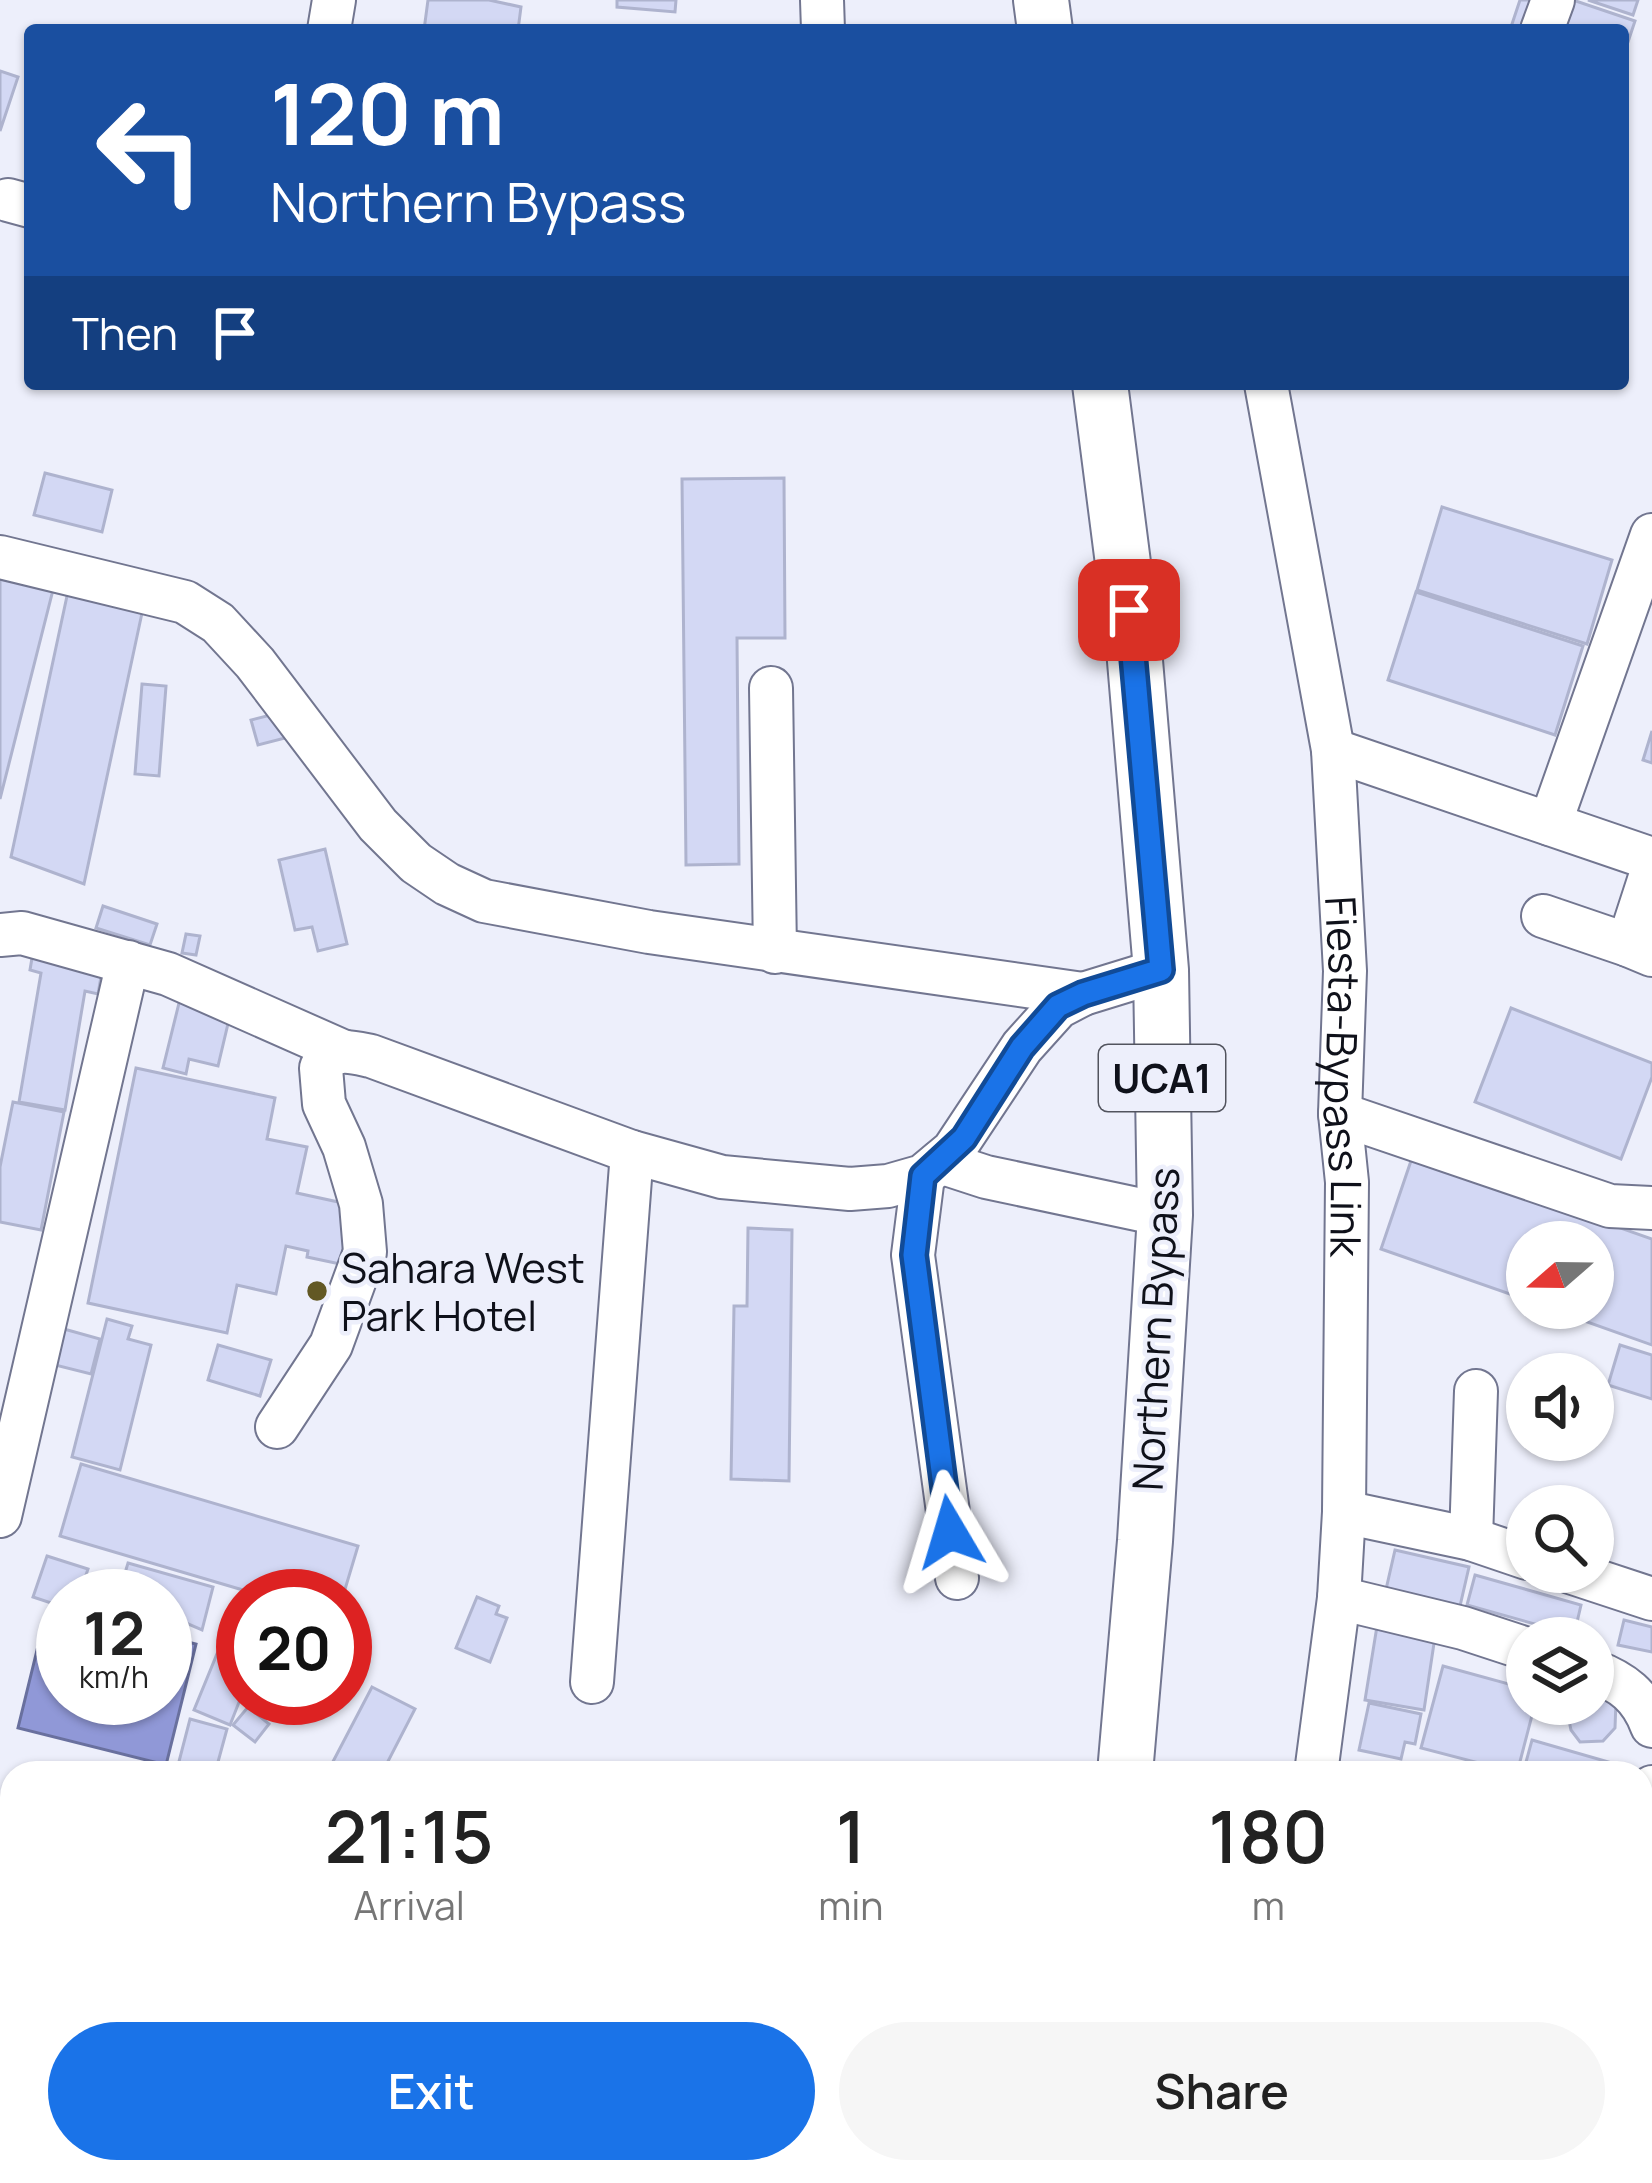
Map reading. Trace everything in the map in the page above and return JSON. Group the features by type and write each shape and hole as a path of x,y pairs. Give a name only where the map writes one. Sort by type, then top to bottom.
{"main road":[{"name":"Northern Bypass","path":"1101,390 1134,650 1161,970 1165,1214 1126,1761"}],"street":[{"name":"Fiesta-Bypass Link","path":"1267,390 1333,750 1345,971 1340,1114 1347,1183 1344,1512 1339,1598 1318,1761"},
{"path":"1550,824 1652,535"},
{"path":"0,557 184,602 218,623 255,663 377,825 416,863 484,901 775,952 1083,994"},
{"path":"771,688 775,952"},
{"path":"1333,750 1652,859"},
{"path":"1543,916 1640,950 1652,871"},
{"path":"0,935 22,932 168,974 342,1051 371,1056 632,1152 722,1177 850,1189 888,1186 932,1169 964,1138 1022,1047 1058,1006 1161,970"},
{"path":"0,1516 128,962"},
{"path":"277,1427 331,1346 365,1252 361,1204 344,1147 324,1104 321,1068 328,1057 342,1051"},
{"path":"1340,1114 1610,1206 1652,1208"},
{"path":"592,1682 632,1152"},
{"path":"932,1169 1165,1214"},
{"path":"932,1169 914,1255 957,1578"},
{"path":"1471,1539 1476,1391"},
{"path":"1344,1512 1506,1551"},
{"path":"1614,1586 1652,1599"},
{"path":"1339,1598 1506,1642"},
{"path":"1614,1678 1645,1706 1652,1726"}],"water":[{"path":"36,1654 36,1725 176,1725 167,1761 150,1761 18,1728"}],"building":[{"path":"428,0 489,0 521,7 519,24 425,24"},
{"path":"617,0 676,0 675,12 617,7"},
{"path":"1520,0 1573,0 1635,21 1629,39 1629,24 1512,24"},
{"path":"1588,0 1638,0 1633,15"},
{"path":"0,71 18,77 0,131"},
{"path":"45,473 112,490 102,532 34,515"},
{"path":"784,478 785,638 737,638 739,864 686,865 682,479"},
{"path":"1442,507 1612,560 1587,644 1417,590"},
{"path":"0,563 56,578 0,799"},
{"path":"70,582 145,599 84,884 11,857"},
{"path":"1416,592 1583,646 1555,735 1388,680"},
{"path":"142,684 166,686 159,776 135,774"},
{"path":"286,711 293,736 258,745 251,720"},
{"path":"1652,731 1652,763 1643,760"},
{"path":"325,849 347,944 318,951 312,927 295,930 279,860"},
{"path":"103,906 157,924 150,945 96,928"},
{"path":"186,934 200,936 196,955 182,953"},
{"path":"33,952 103,965 98,994 85,991 65,1110 19,1102 41,973 30,970"},
{"path":"180,999 231,1011 218,1066 189,1059 186,1074 163,1068"},
{"path":"1511,1008 1652,1063 1652,1077 1621,1159 1475,1102"},
{"path":"136,1068 275,1098 267,1139 307,1147 297,1193 352,1205 340,1264 307,1257 308,1251 286,1246 276,1294 237,1285 227,1333 88,1303"},
{"path":"13,1102 64,1112 41,1230 0,1222 0,1167"},
{"path":"1413,1155 1601,1221 1506,1221 1506,1293 1381,1249"},
{"path":"1614,1226 1652,1239 1652,1345 1607,1329 1614,1329"},
{"path":"748,1228 792,1230 789,1481 731,1479 734,1306 747,1306"},
{"path":"107,1319 132,1326 128,1339 151,1345 120,1470 72,1457"},
{"path":"64,1329 100,1339 91,1374 55,1365"},
{"path":"218,1345 271,1360 260,1396 208,1380"},
{"path":"1620,1345 1652,1355 1652,1399 1614,1387"},
{"path":"81,1464 358,1546 351,1569 216,1569 216,1582 192,1575 192,1569 172,1569 60,1536"},
{"path":"1395,1550 1469,1567 1460,1606 1382,1607"},
{"path":"47,1556 88,1569 43,1569"},
{"path":"1475,1575 1506,1584 1506,1593 1539,1593 1581,1605 1578,1617 1510,1617 1467,1605"},
{"path":"192,1581 213,1587 202,1630 192,1626"},
{"path":"477,1597 499,1606 496,1614 507,1618 490,1662 456,1648"},
{"path":"1378,1620 1436,1630 1424,1710 1365,1700"},
{"path":"1624,1620 1652,1627 1652,1652 1618,1645"},
{"path":"216,1656 216,1719 194,1710"},
{"path":"1443,1666 1506,1683 1506,1725 1530,1725 1520,1761 1471,1761 1421,1748"},
{"path":"372,1687 415,1709 388,1761 333,1761 352,1725 372,1725"},
{"path":"1616,1701 1615,1728 1603,1741 1580,1742 1570,1725 1614,1725"},
{"path":"1369,1703 1421,1714 1415,1744 1405,1742 1401,1759 1359,1750"},
{"path":"192,1720 227,1729 218,1761 179,1761"},
{"path":"233,1725 268,1725 255,1742"},
{"path":"1532,1740 1605,1761 1526,1761"}],"place":[{"name":"Sahara West Park Hotel","path":"317,1291"}],"route":[{"path":"950,1532 914,1255 923,1176 964,1138 1022,1047 1058,1006 1161,970 1129,610"}]}
